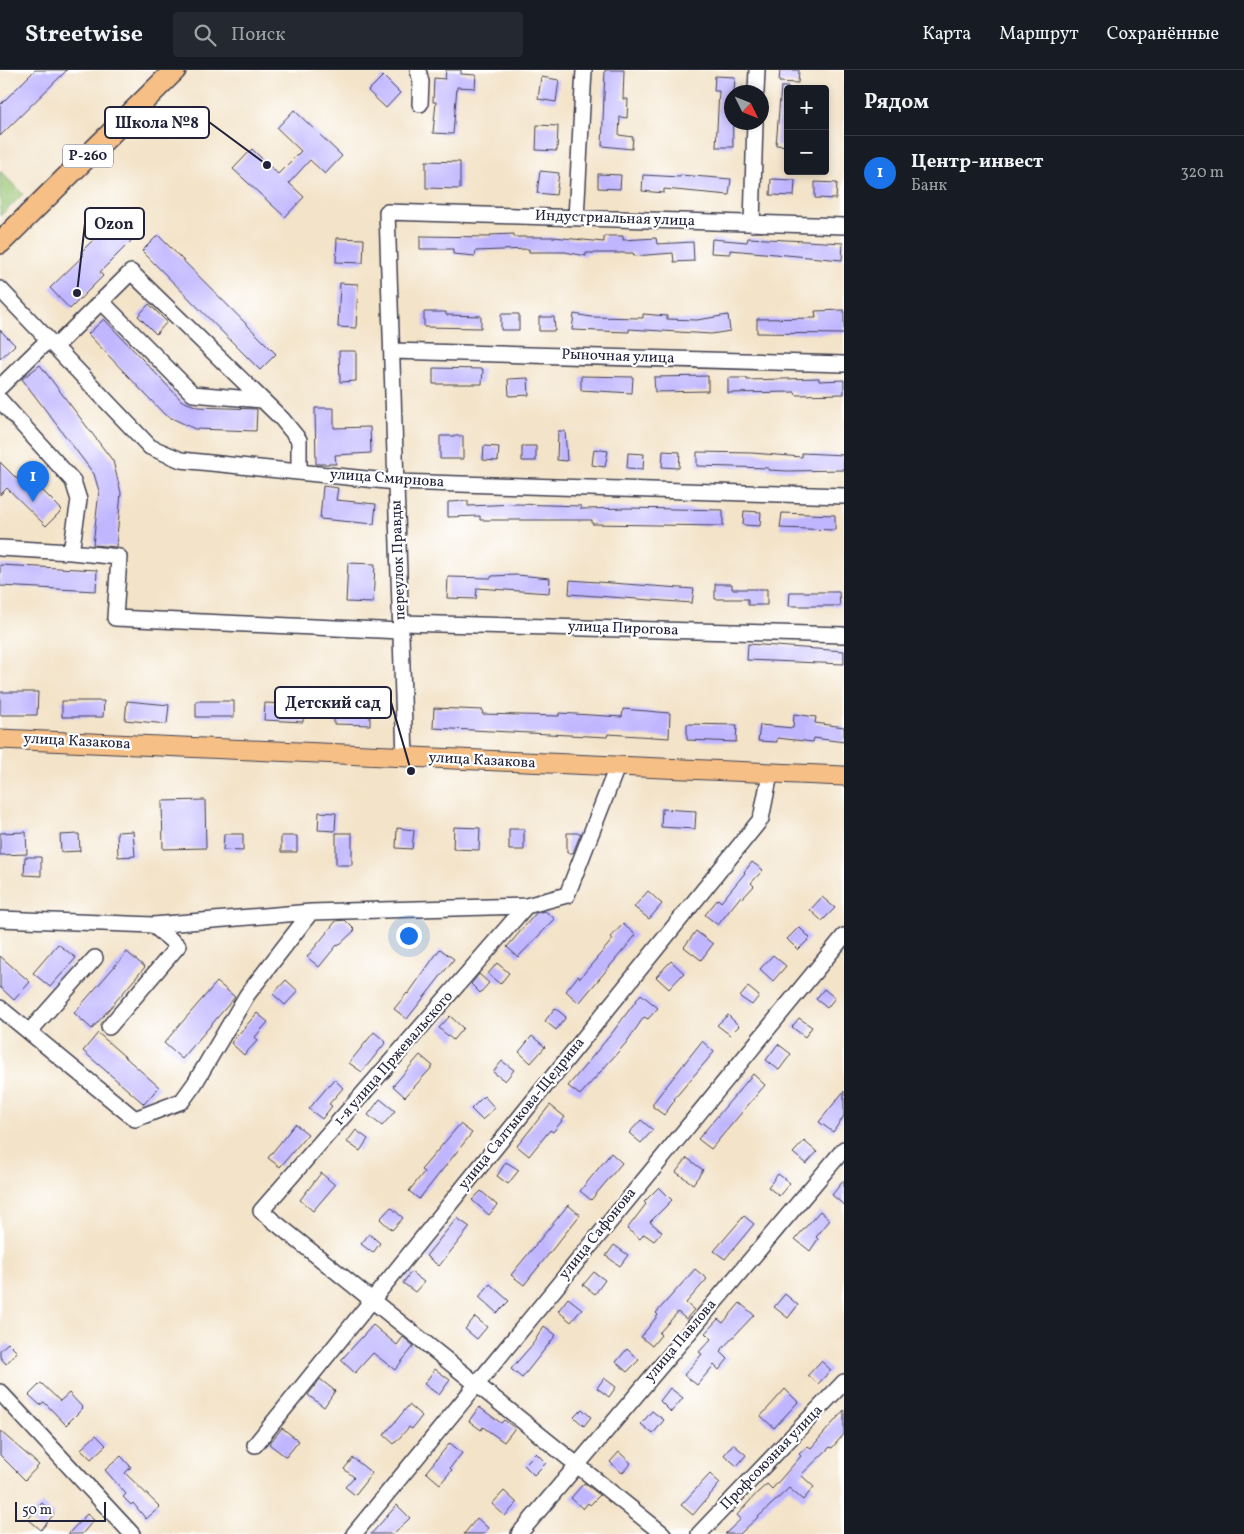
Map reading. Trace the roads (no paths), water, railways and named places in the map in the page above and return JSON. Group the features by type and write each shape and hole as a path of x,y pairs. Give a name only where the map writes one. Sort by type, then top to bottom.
{"highway":[{"name":"Р-260","path":"0,243 175,70"}],"main road":[{"name":"улица Казакова","path":"0,739 844,776"}],"street":[{"path":"418,70 421,82 420,104"},
{"path":"576,218 584,70"},
{"path":"756,85 757,70"},
{"path":"752,224 755,130"},
{"name":"Индустриальная улица","path":"387,212 844,226"},
{"name":"переулок Правды","path":"387,212 405,757"},
{"path":"0,387 101,301 131,272 262,400 299,440 299,472"},
{"name":"улица Смирнова","path":"0,289 150,447 181,460 396,482 844,496"},
{"path":"101,301 193,394 262,400"},
{"name":"Рыночная улица","path":"392,351 844,364"},
{"path":"0,400 73,481 79,500 71,552 0,548"},
{"name":"улица Пирогова","path":"71,552 119,557 115,618 401,627 844,635"},
{"path":"0,919 154,925 311,912 526,906 566,895 618,767"},
{"name":"улица Салтыкова-Щедрина","path":"255,1445 761,819 770,774"},
{"name":"1-я улица Пржевальского","path":"372,1300 261,1211 526,906"},
{"path":"0,1008 135,1119 182,1101 195,1084 247,995 311,912"},
{"path":"109,1027 178,946 154,925"},
{"name":"улица Сафонова","path":"354,1534 844,936"},
{"path":"29,1032 95,958"},
{"name":"улица Павлова","path":"518,1534 844,1148"},
{"path":"372,1300 663,1534"},
{"name":"Профсоюзная улица","path":"699,1534 769,1463 844,1382"},
{"path":"0,1392 132,1534"}],"place":[{"name":"Школа №8","path":"267,165"},
{"name":"Ozon","path":"77,293"},
{"name":"Центр-инвест","path":"33,502"},
{"name":"Детский сад","path":"411,771"}]}
